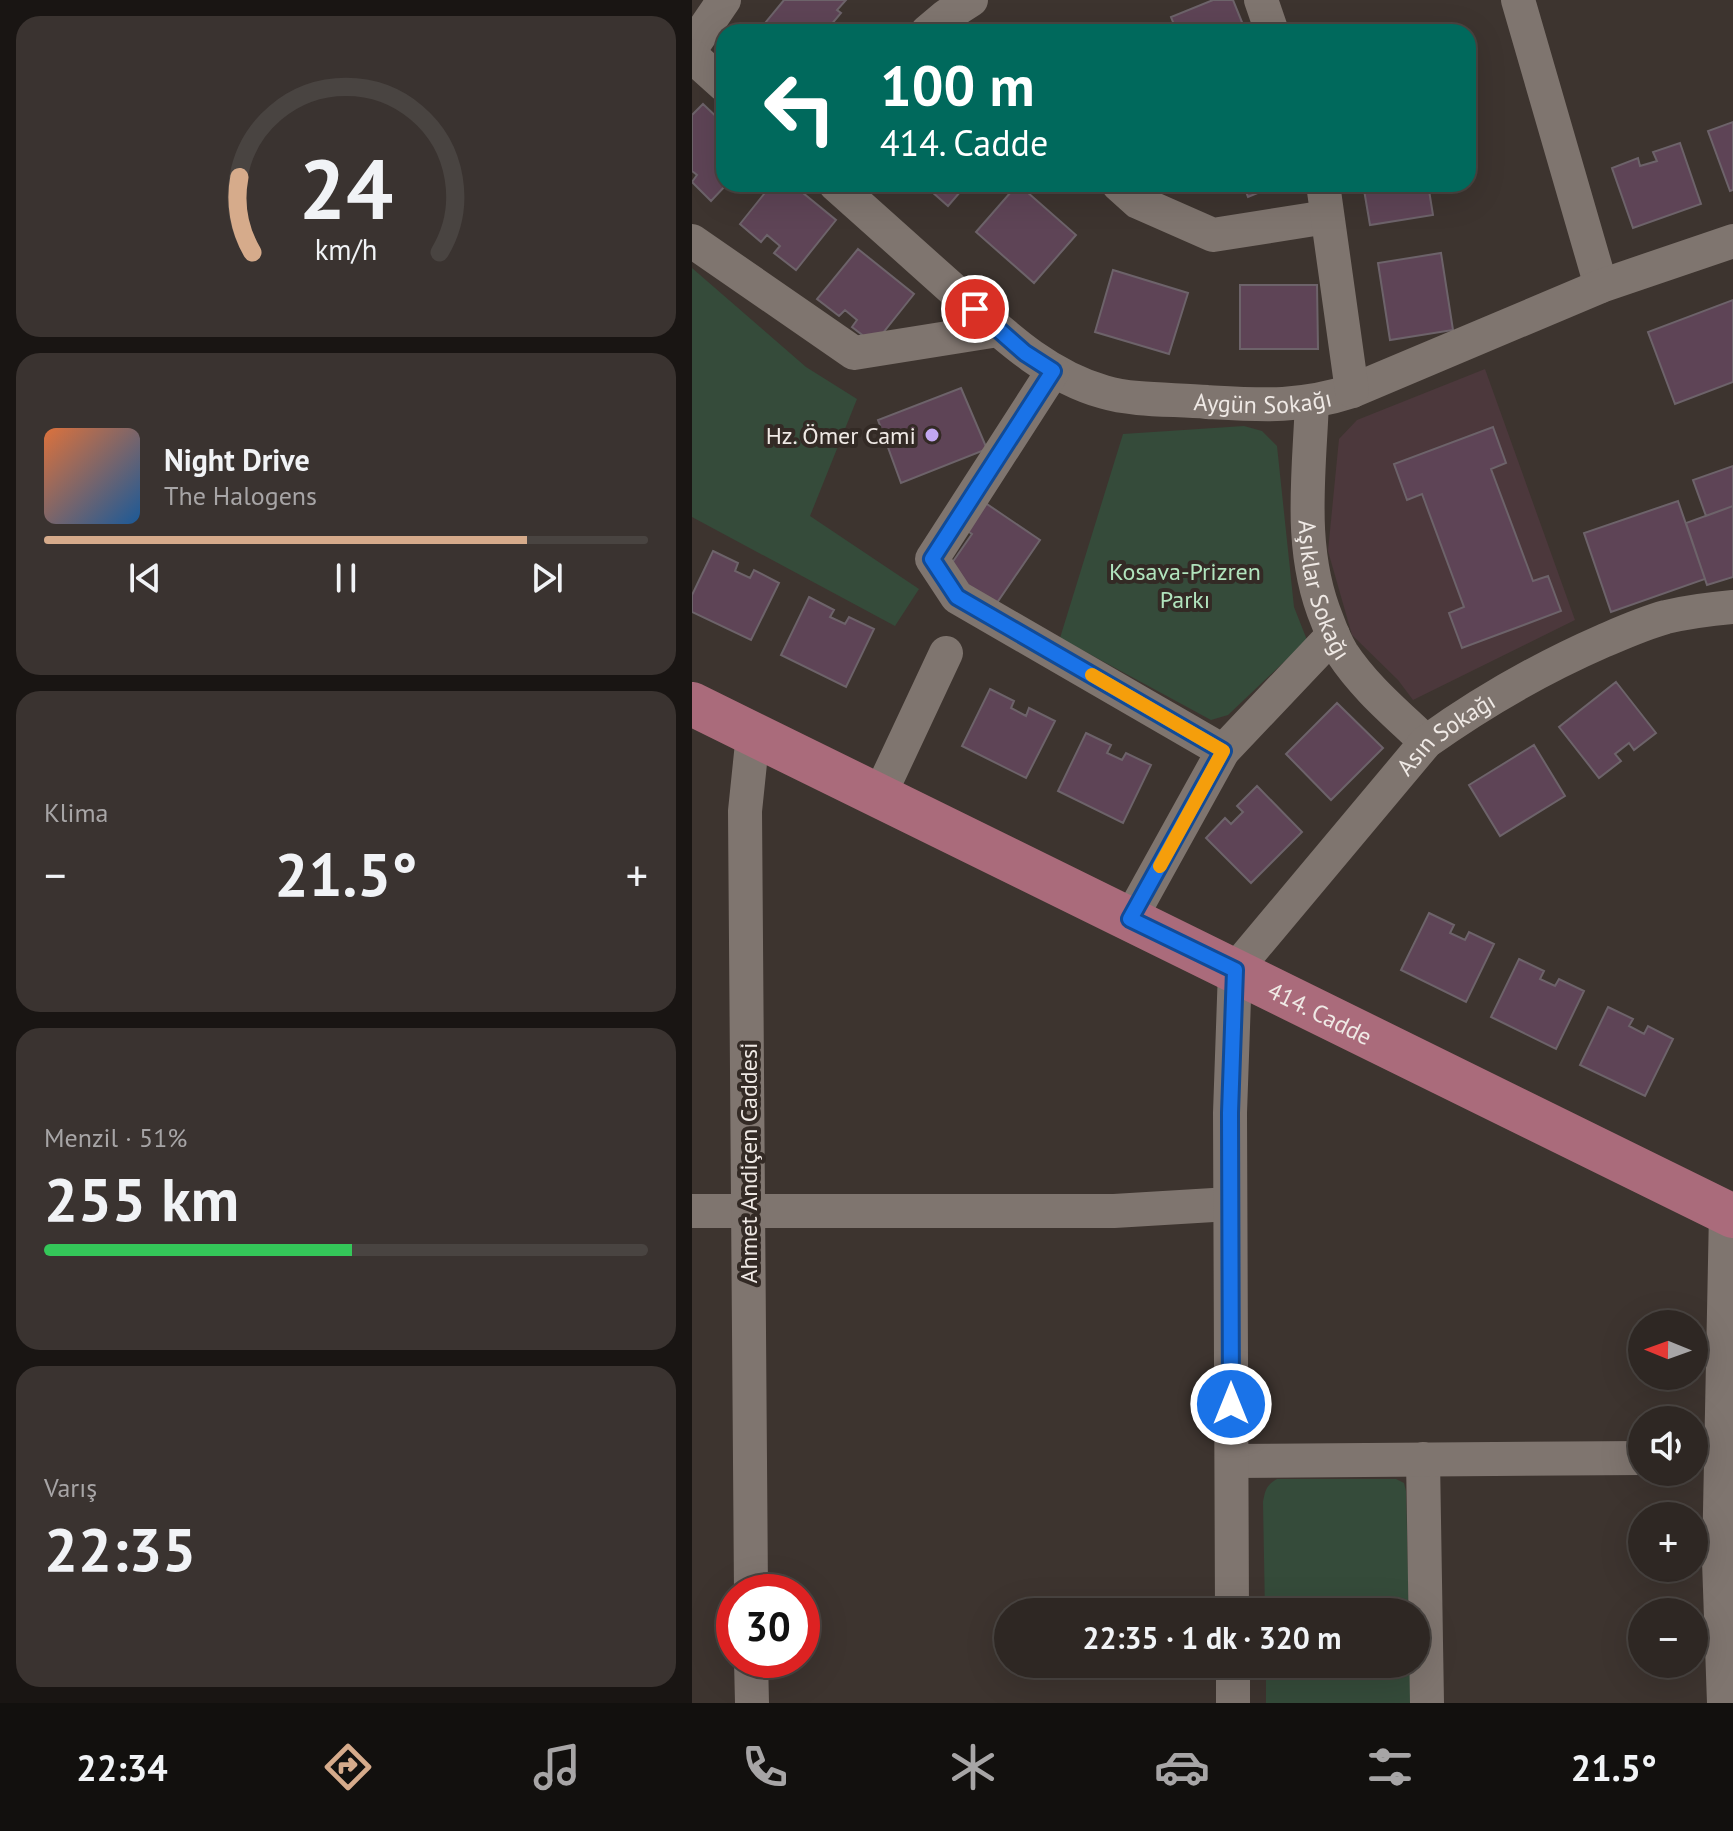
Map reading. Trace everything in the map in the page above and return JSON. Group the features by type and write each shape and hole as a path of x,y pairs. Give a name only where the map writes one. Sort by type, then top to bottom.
{"main road":[{"name":"414. Cadde","path":"692,704 1729,1214"}],"street":[{"path":"692,47 724,0"},
{"path":"1261,0 1269,24"},
{"path":"1518,0 1601,286"},
{"path":"692,56 716,78"},
{"name":"Aygün Sokağı","path":"844,192 998,330 1053,371 1118,396 1254,405 1312,402 1352,391 1601,286 1733,241"},
{"path":"1127,192 1138,202 1213,235 1325,201 1352,391"},
{"path":"692,241 854,353 998,330"},
{"path":"1053,371 932,559 957,597 1223,751"},
{"name":"Aşıklar Sokağı","path":"1312,402 1307,534 1316,588 1341,651 1366,683 1426,742"},
{"name":"Asın Sokağı","path":"1235,970 1426,742 1561,659 1667,617 1733,607"},
{"path":"1130,919 1223,751 1333,635"},
{"path":"879,796 946,653"},
{"name":"Ahmet Andiçen Caddesi","path":"751,1574 745,811 753,734"},
{"path":"1232,1598 1230,1113 1235,970"},
{"path":"692,1211 1114,1211 1230,1204"},
{"path":"1708,1446 1729,1214"},
{"path":"1232,1461 1628,1458"},
{"path":"1423,1459 1427,1703"},
{"path":"1708,1466 1719,1561 1724,1703"},
{"path":"751,1678 752,1703"},
{"path":"1233,1678 1233,1703"}],"shaded area":[{"path":"1485,369 1575,620 1413,700 1398,680 1352,635 1328,551 1339,439 1357,420"}],"green space":[{"path":"692,268 806,367 857,399 810,516 919,589 895,626 692,517"},
{"name":"Kosava-Prizren Parkı","path":"1244,426 1262,431 1277,446 1294,607 1307,640 1228,715 1211,720 1060,638 1123,434"},
{"path":"1277,1479 1396,1479 1404,1483 1409,1598 1265,1598 1263,1502 1270,1484"},
{"path":"1266,1678 1410,1678 1411,1703 1266,1703"}],"building":[{"path":"784,0 846,0 837,10 841,13 832,24 764,24"},
{"path":"1213,0 1233,0 1243,24 1174,24 1171,17"},
{"path":"703,104 716,116 716,192 719,192 711,201 692,182 697,175 692,171 692,115"},
{"path":"1733,122 1733,190 1730,191 1708,131"},
{"path":"1680,143 1701,204 1633,228 1612,168 1638,158 1640,166 1657,161 1653,152"},
{"path":"766,192 802,192 836,220 796,270 774,253 780,246 767,235 761,242 740,224"},
{"path":"932,192 960,192 948,206"},
{"path":"1011,192 1027,192 1076,235 1034,283 976,232"},
{"path":"1364,192 1429,192 1433,215 1370,225"},
{"path":"858,249 914,294 874,344 852,327 857,320 845,310 839,316 817,299"},
{"path":"1441,253 1453,330 1390,340 1378,263"},
{"path":"1113,270 1188,293 1169,354 1095,332"},
{"path":"1240,285 1317,285 1318,349 1240,349"},
{"path":"1733,300 1733,382 1675,404 1648,332"},
{"name":"Hz. Ömer Cami","path":"961,388 987,449 901,483 878,420"},
{"path":"1493,427 1506,463 1491,469 1533,581 1548,576 1561,611 1462,648 1449,613 1464,607 1422,494 1407,500 1394,464"},
{"path":"1733,466 1733,506 1706,516 1693,480"},
{"path":"978,498 1040,540 994,607 945,573 972,534 959,525"},
{"path":"1678,501 1705,579 1611,612 1584,533"},
{"path":"1733,506 1733,577 1707,585 1686,523"},
{"path":"713,551 738,563 735,571 750,578 754,570 779,583 751,640 692,612 692,595"},
{"path":"809,597 834,610 830,617 845,624 849,617 874,629 846,687 781,655"},
{"path":"1616,682 1656,733 1634,750 1629,743 1615,754 1621,761 1599,778 1559,727"},
{"path":"990,689 1014,701 1011,708 1026,716 1029,708 1055,721 1026,778 962,746"},
{"path":"1337,703 1383,748 1331,800 1286,754"},
{"path":"1086,733 1111,745 1107,753 1122,760 1126,753 1151,765 1123,823 1058,791"},
{"path":"1534,745 1565,796 1500,836 1469,785"},
{"path":"1257,786 1302,832 1251,883 1206,838 1225,818 1231,824 1243,812 1237,806"},
{"path":"1429,913 1454,925 1450,933 1465,940 1469,932 1494,944 1466,1002 1401,970"},
{"path":"1519,959 1544,971 1540,979 1555,986 1559,979 1584,991 1556,1049 1491,1017"},
{"path":"1608,1007 1633,1019 1629,1026 1644,1034 1648,1026 1673,1039 1645,1096 1580,1065"}],"slow traffic":[{"path":"1092,675 1223,751 1160,866"}],"place":[{"name":"Hz. Ömer Cami","path":"932,435"}],"route":[{"path":"975,309 1025,353 1053,371 932,559 957,597 1223,751 1130,919 1235,970 1230,1113 1231,1404"}]}
